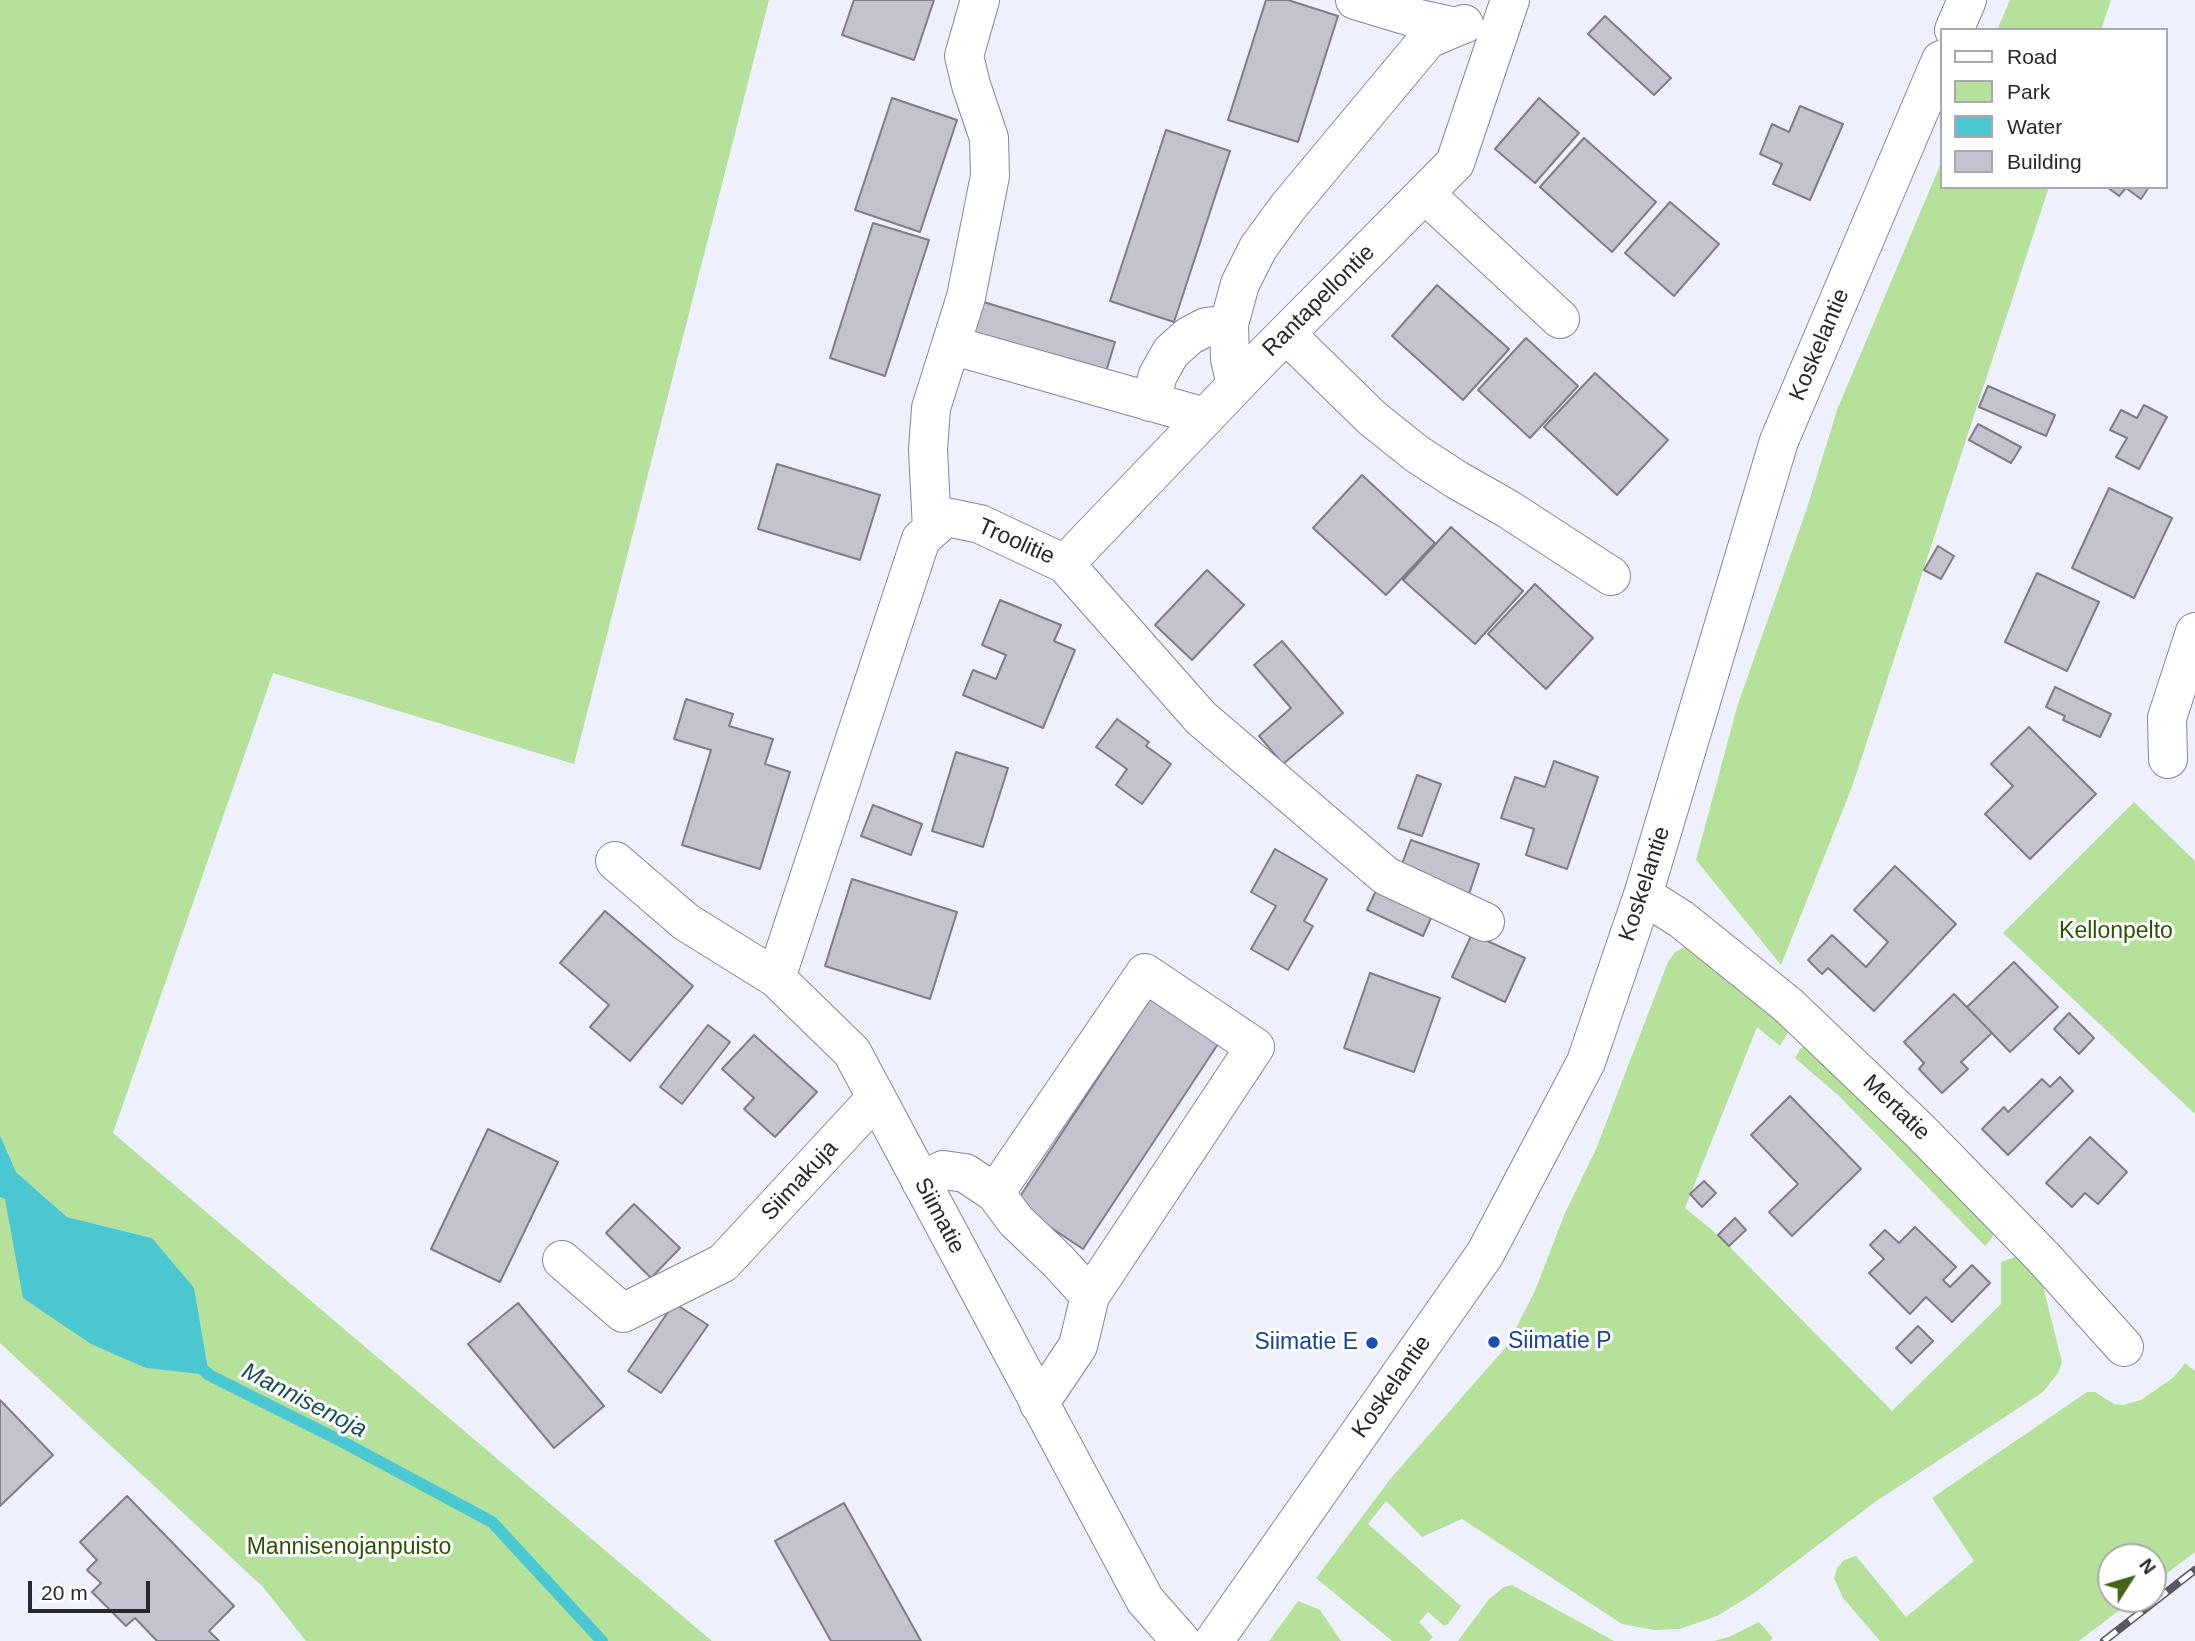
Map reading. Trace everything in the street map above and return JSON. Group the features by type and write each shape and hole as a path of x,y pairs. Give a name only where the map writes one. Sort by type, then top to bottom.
{"street":[{"path":"776,978 921,539 932,529 928,450 931,408 965,297 990,176 989,138 964,56 980,0"},
{"path":"1354,0 1456,27"},
{"path":"1955,28 1967,0"},
{"path":"1236,385 1230,359 1229,324 1240,284 1258,248 1288,206 1428,39 1508,6"},
{"name":"Rantapellontie","path":"1065,564 1236,385 1455,163 1508,6"},
{"name":"Koskelantie","path":"1214,1641 1485,1254 1586,1062 1643,895 1779,441 1940,62"},
{"path":"1425,194 1560,319"},
{"path":"1150,402 1158,375 1171,352 1189,336 1206,327 1229,324"},
{"path":"1286,334 1372,418 1417,454 1611,576"},
{"path":"951,345 1205,417"},
{"name":"Troolitie","path":"932,529 946,517 981,524 1065,564 1201,718 1385,876 1485,922"},
{"path":"2168,760 2167,718 2195,632"},
{"name":"Siimatie","path":"615,861 686,922 776,978 852,1052 1145,1600 1181,1641"},
{"name":"Mertatie","path":"1643,895 1681,919 1788,1005 1919,1130 2043,1257 2124,1347"},
{"path":"995,1193 1145,973 1255,1047 1090,1296 1077,1346 1039,1405"},
{"name":"Siimakuja","path":"562,1260 623,1313 723,1263 876,1098"},
{"path":"921,1182 943,1170 965,1173 995,1193 1016,1221 1090,1296"}],"green space":[{"name":"Mannisenojanpuisto","path":"0,0 769,0 574,764 273,673 113,1133 712,1641 306,1641 263,1587 0,1343 0,1176 208,1374 152,1238 67,1217 16,1172 0,1135"},
{"path":"2010,0 2111,0 2102,28 1998,28"},
{"path":"1940,165 1940,189 2048,189 1852,787 1781,965 1696,860 1737,707 1806,511 1837,410"},
{"name":"Kellonpelto","path":"2134,802 2195,861 2195,1114 2003,933"},
{"path":"1685,947 1788,1026 1788,1032 1780,1046 1757,1027 1685,1208 1718,1235 1892,1411 2001,1304 2001,1262 2021,1255 2043,1286 2062,1362 2058,1373 2043,1392 1875,1502 1753,1594 1717,1616 1680,1629 1654,1630 1622,1624 1462,1519 1422,1537 1386,1501 1368,1524 1461,1606 1444,1626 1428,1612 1419,1622 1433,1637 1429,1641 1392,1641 1316,1578 1391,1478 1506,1347 1534,1293 1565,1213 1596,1149 1668,962 1675,952"},
{"path":"1811,1046 1995,1233 1985,1246 1840,1097 1795,1058 1801,1048"},
{"path":"2185,1363 2195,1371 2195,1552 2167,1573 2167,1543 2097,1543 2097,1613 2116,1613 2079,1641 1880,1641 1843,1598 1834,1578 1837,1568 1844,1560 1856,1556 1906,1617 1974,1561 1932,1498 2087,1392 2095,1392 2114,1404 2123,1405 2141,1400 2174,1377"},
{"path":"1512,1585 1614,1641 1458,1641 1489,1599 1504,1587"},
{"path":"1298,1601 1320,1610 1341,1641 1269,1641"},
{"path":"1759,1622 1773,1638 1770,1641 1714,1641 1729,1637"}],"water":[{"path":"0,1135 16,1172 67,1217 152,1238 194,1288 209,1375 146,1368 91,1344 23,1298 5,1199 0,1197"}],"building":[{"path":"854,0 934,0 914,60 842,35"},
{"path":"1266,0 1288,0 1338,16 1298,142 1228,120"},
{"path":"1605,16 1671,78 1654,95 1588,34"},
{"path":"892,98 957,120 920,232 855,210"},
{"path":"1539,98 1579,133 1535,183 1495,149"},
{"path":"1800,106 1843,124 1810,200 1773,184 1782,164 1760,154 1772,124 1789,132"},
{"path":"1166,130 1230,151 1174,322 1110,301"},
{"path":"1584,138 1656,202 1612,252 1540,187"},
{"path":"2110,189 2125,189 2119,196"},
{"path":"2127,189 2148,189 2141,199"},
{"path":"1670,202 1719,244 1674,296 1625,253"},
{"path":"873,223 929,240 885,376 830,358"},
{"path":"1437,285 1509,349 1463,400 1392,336"},
{"path":"977,300 1115,342 1105,375 967,333"},
{"path":"1526,338 1578,386 1530,438 1478,390"},
{"path":"1595,373 1668,440 1617,495 1544,427"},
{"path":"1988,386 2055,415 2046,436 1979,407"},
{"path":"2144,405 2167,417 2139,469 2116,457 2127,438 2110,430 2121,410 2137,418"},
{"path":"1978,424 2021,447 2011,463 1969,440"},
{"path":"777,464 880,495 860,560 758,529"},
{"path":"1362,475 1435,543 1386,595 1313,528"},
{"path":"2109,488 2172,518 2134,598 2072,568"},
{"path":"1451,527 1523,591 1475,644 1403,580"},
{"path":"1938,546 1954,556 1941,579 1924,570"},
{"path":"1207,570 1244,605 1192,660 1155,625"},
{"path":"2037,573 2099,602 2067,671 2005,642"},
{"path":"1535,584 1593,638 1546,689 1488,634"},
{"path":"1000,600 1061,625 1054,641 1075,650 1043,728 963,695 973,670 996,679 1006,655 982,645"},
{"path":"1282,641 1343,713 1283,764 1259,736 1291,708 1254,665"},
{"path":"2055,687 2111,714 2100,737 2063,720 2065,716 2046,707"},
{"path":"686,699 733,714 729,726 773,739 765,764 790,772 760,869 682,845 711,750 674,739"},
{"path":"1117,719 1149,742 1146,746 1171,764 1142,804 1116,785 1127,769 1096,747"},
{"path":"2029,727 2096,794 2030,859 1985,814 2013,786 1991,764"},
{"path":"956,752 1008,768 983,847 932,831"},
{"path":"1554,761 1598,777 1567,869 1526,855 1534,829 1501,818 1515,777 1545,787"},
{"path":"1417,775 1441,784 1422,836 1398,828"},
{"path":"873,805 922,824 911,855 861,836"},
{"path":"1411,840 1479,864 1469,894 1400,869"},
{"path":"1275,849 1327,879 1304,921 1313,926 1288,970 1251,949 1276,906 1251,892"},
{"path":"1895,866 1956,924 1874,1011 1828,968 1822,974 1808,960 1832,935 1866,967 1888,942 1854,910"},
{"path":"852,879 957,912 930,999 825,966"},
{"path":"1380,882 1436,907 1423,936 1367,910"},
{"path":"605,911 693,986 630,1061 590,1027 609,1005 560,963"},
{"path":"1472,934 1525,958 1505,1002 1452,977"},
{"path":"2014,962 2058,1007 2010,1052 1967,1007"},
{"path":"1370,973 1440,998 1414,1072 1344,1048"},
{"path":"1954,994 1992,1033 1961,1062 1968,1069 1942,1093 1919,1069 1924,1063 1904,1042"},
{"path":"1150,999 1218,1044 1083,1249 1015,1204"},
{"path":"2069,1013 2094,1038 2079,1054 2054,1029"},
{"path":"708,1025 730,1042 682,1104 660,1087"},
{"path":"754,1035 817,1092 775,1137 744,1109 754,1098 722,1069"},
{"path":"2060,1077 2073,1091 2008,1155 1982,1129 2004,1107 2008,1112 2042,1079 2050,1087"},
{"path":"1790,1096 1861,1169 1792,1236 1769,1212 1798,1184 1751,1135"},
{"path":"488,1129 558,1162 500,1282 431,1249"},
{"path":"2090,1137 2127,1172 2098,1204 2085,1193 2072,1207 2046,1183"},
{"path":"1704,1181 1716,1193 1702,1207 1690,1194"},
{"path":"634,1204 680,1248 651,1278 606,1233"},
{"path":"1735,1218 1746,1230 1729,1246 1718,1235"},
{"path":"1915,1227 1956,1267 1943,1280 1950,1287 1972,1265 1990,1283 1952,1322 1926,1297 1910,1314 1869,1273 1884,1259 1870,1245 1885,1230 1899,1243"},
{"path":"518,1303 604,1406 554,1448 468,1344"},
{"path":"674,1303 708,1325 661,1393 628,1371"},
{"path":"1918,1326 1933,1341 1911,1363 1896,1348"},
{"path":"0,1400 53,1455 0,1506"},
{"path":"127,1496 234,1606 209,1631 219,1641 157,1641 135,1618 126,1626 92,1592 101,1583 87,1570 97,1560 80,1542"},
{"path":"844,1503 921,1641 831,1641 775,1541"}],"waterway":[{"name":"Mannisenoja","path":"197,1364 209,1375 341,1441 492,1522 602,1641"}],"railway":[{"path":"2104,1641 2195,1570"}],"place":[{"name":"Siimatie P","path":"1494,1342"},
{"name":"Siimatie E","path":"1372,1343"}]}
